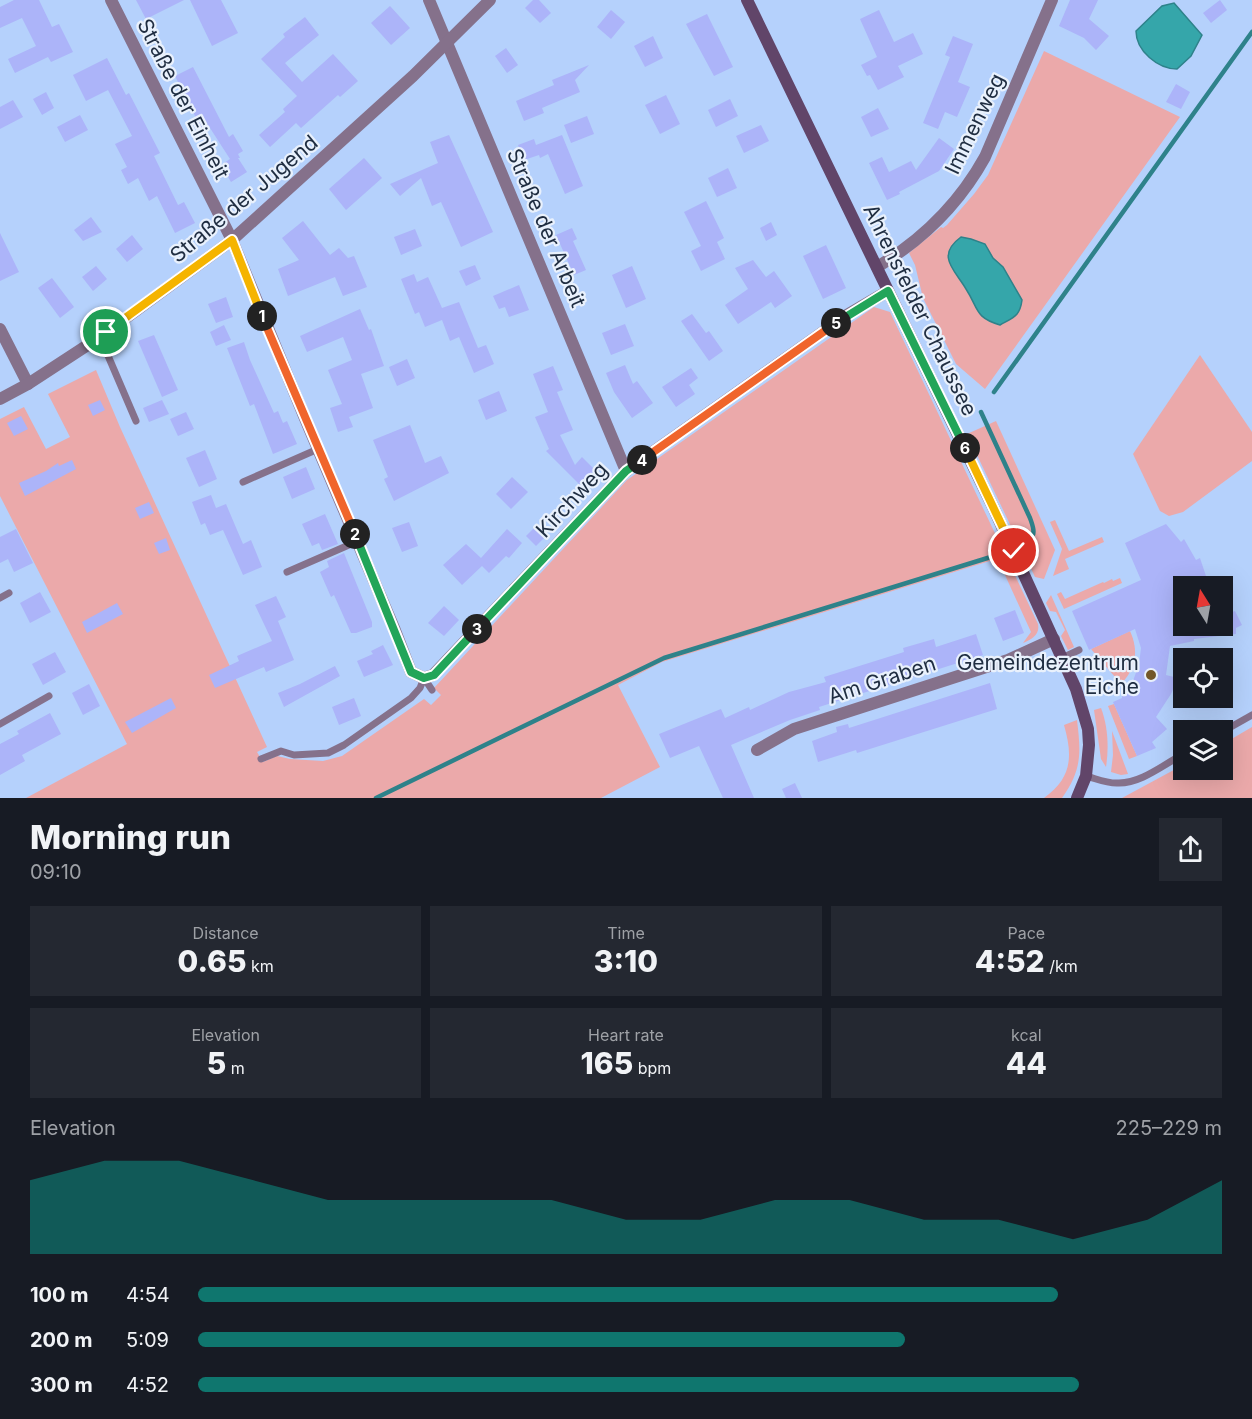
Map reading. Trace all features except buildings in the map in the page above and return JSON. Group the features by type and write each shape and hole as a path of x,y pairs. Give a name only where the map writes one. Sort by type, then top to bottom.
{"main road":[{"name":"Ahrensfelder Chaussee","path":"747,0 994,509 1076,690 1088,729 1089,745 1086,776 1077,798"}],"street":[{"name":"Straße der Einheit","path":"111,0 232,240 411,672 424,678"},
{"name":"Straße der Arbeit","path":"429,0 626,471"},
{"name":"Straße der Jugend","path":"0,399 28,384 100,337 232,240 321,162 448,43 490,0"},
{"name":"Immenweg","path":"877,267 903,251 936,224 974,177 985,157 1052,0"},
{"name":"Kirchweg","path":"424,678 434,675 626,471 847,315 888,291"},
{"path":"0,328 28,384"},
{"name":"Am Graben","path":"757,750 794,729 1008,660 1054,639"}],"lane":[{"path":"100,337 136,421"},
{"path":"243,482 318,449"},
{"path":"287,572 358,541"},
{"path":"0,598 9,593"},
{"path":"1062,657 1079,650"},
{"path":"424,678 432,690"},
{"path":"261,759 281,751 294,755 311,756 332,752 344,746 411,698 420,688 424,678"},
{"path":"0,724 50,696"},
{"path":"1233,726 1252,715"},
{"path":"1086,776 1115,783 1128,782 1173,760"}],"shaded area":[{"path":"1174,3 1202,35 1191,56 1177,69 1163,66 1149,58 1140,45 1136,31 1162,6"},
{"path":"1044,51 1180,117 985,389 956,364 923,298 915,265 909,253 941,227 947,225 988,175"},
{"path":"961,237 985,244 993,258 1003,267 1022,300 1018,313 1000,325 986,319 978,312 950,263 949,250"},
{"path":"874,307 890,312 1038,624 1037,634 1029,640 1023,643 1031,632 1005,575 993,560 662,662 618,685 660,767 601,798 26,798 127,744 0,496 0,419 24,407 46,449 70,437 48,394 96,370 267,747 257,752 263,762 277,756 323,761 342,756 424,699 431,705 441,695 434,688 627,480"},
{"path":"1200,355 1252,432 1252,461 1183,512 1169,516 1160,511 1133,454"},
{"path":"996,421 1055,550 1044,579 1035,577 967,434"},
{"path":"1055,520 1069,551 1102,537 1104,542 1065,559 1069,569 1053,576 1062,549 1050,522"},
{"path":"1120,578 1122,583 1064,609 1057,594 1061,592 1065,599 1103,582"},
{"path":"1051,595 1074,647 1068,650 1061,636 1065,630 1056,612 1050,611 1046,603"},
{"path":"1130,631 1135,652 1133,665 1121,684 1091,649"},
{"path":"1114,704 1137,756 1129,759 1108,706"},
{"path":"1101,708 1107,737 1106,767 1101,759 1094,710"},
{"path":"1077,720 1079,752 1077,770 1062,798 1044,798 1060,783 1068,766 1069,747 1064,725"},
{"path":"1252,727 1252,798 1122,798 1173,770 1173,780 1233,780 1233,738"},
{"path":"1112,731 1128,774 1121,775 1111,772"}],"waterway":[{"path":"994,392 1252,32"},
{"path":"981,412 1030,518 1033,527 1030,540"},
{"path":"376,798 664,658 994,556"}],"place":[{"name":"Gemeindezentrum Eiche","path":"1151,675"}],"route":[{"path":"106,332 232,240 264,322 411,672 424,678 434,675 626,471 847,315 888,291 1014,551"}]}
